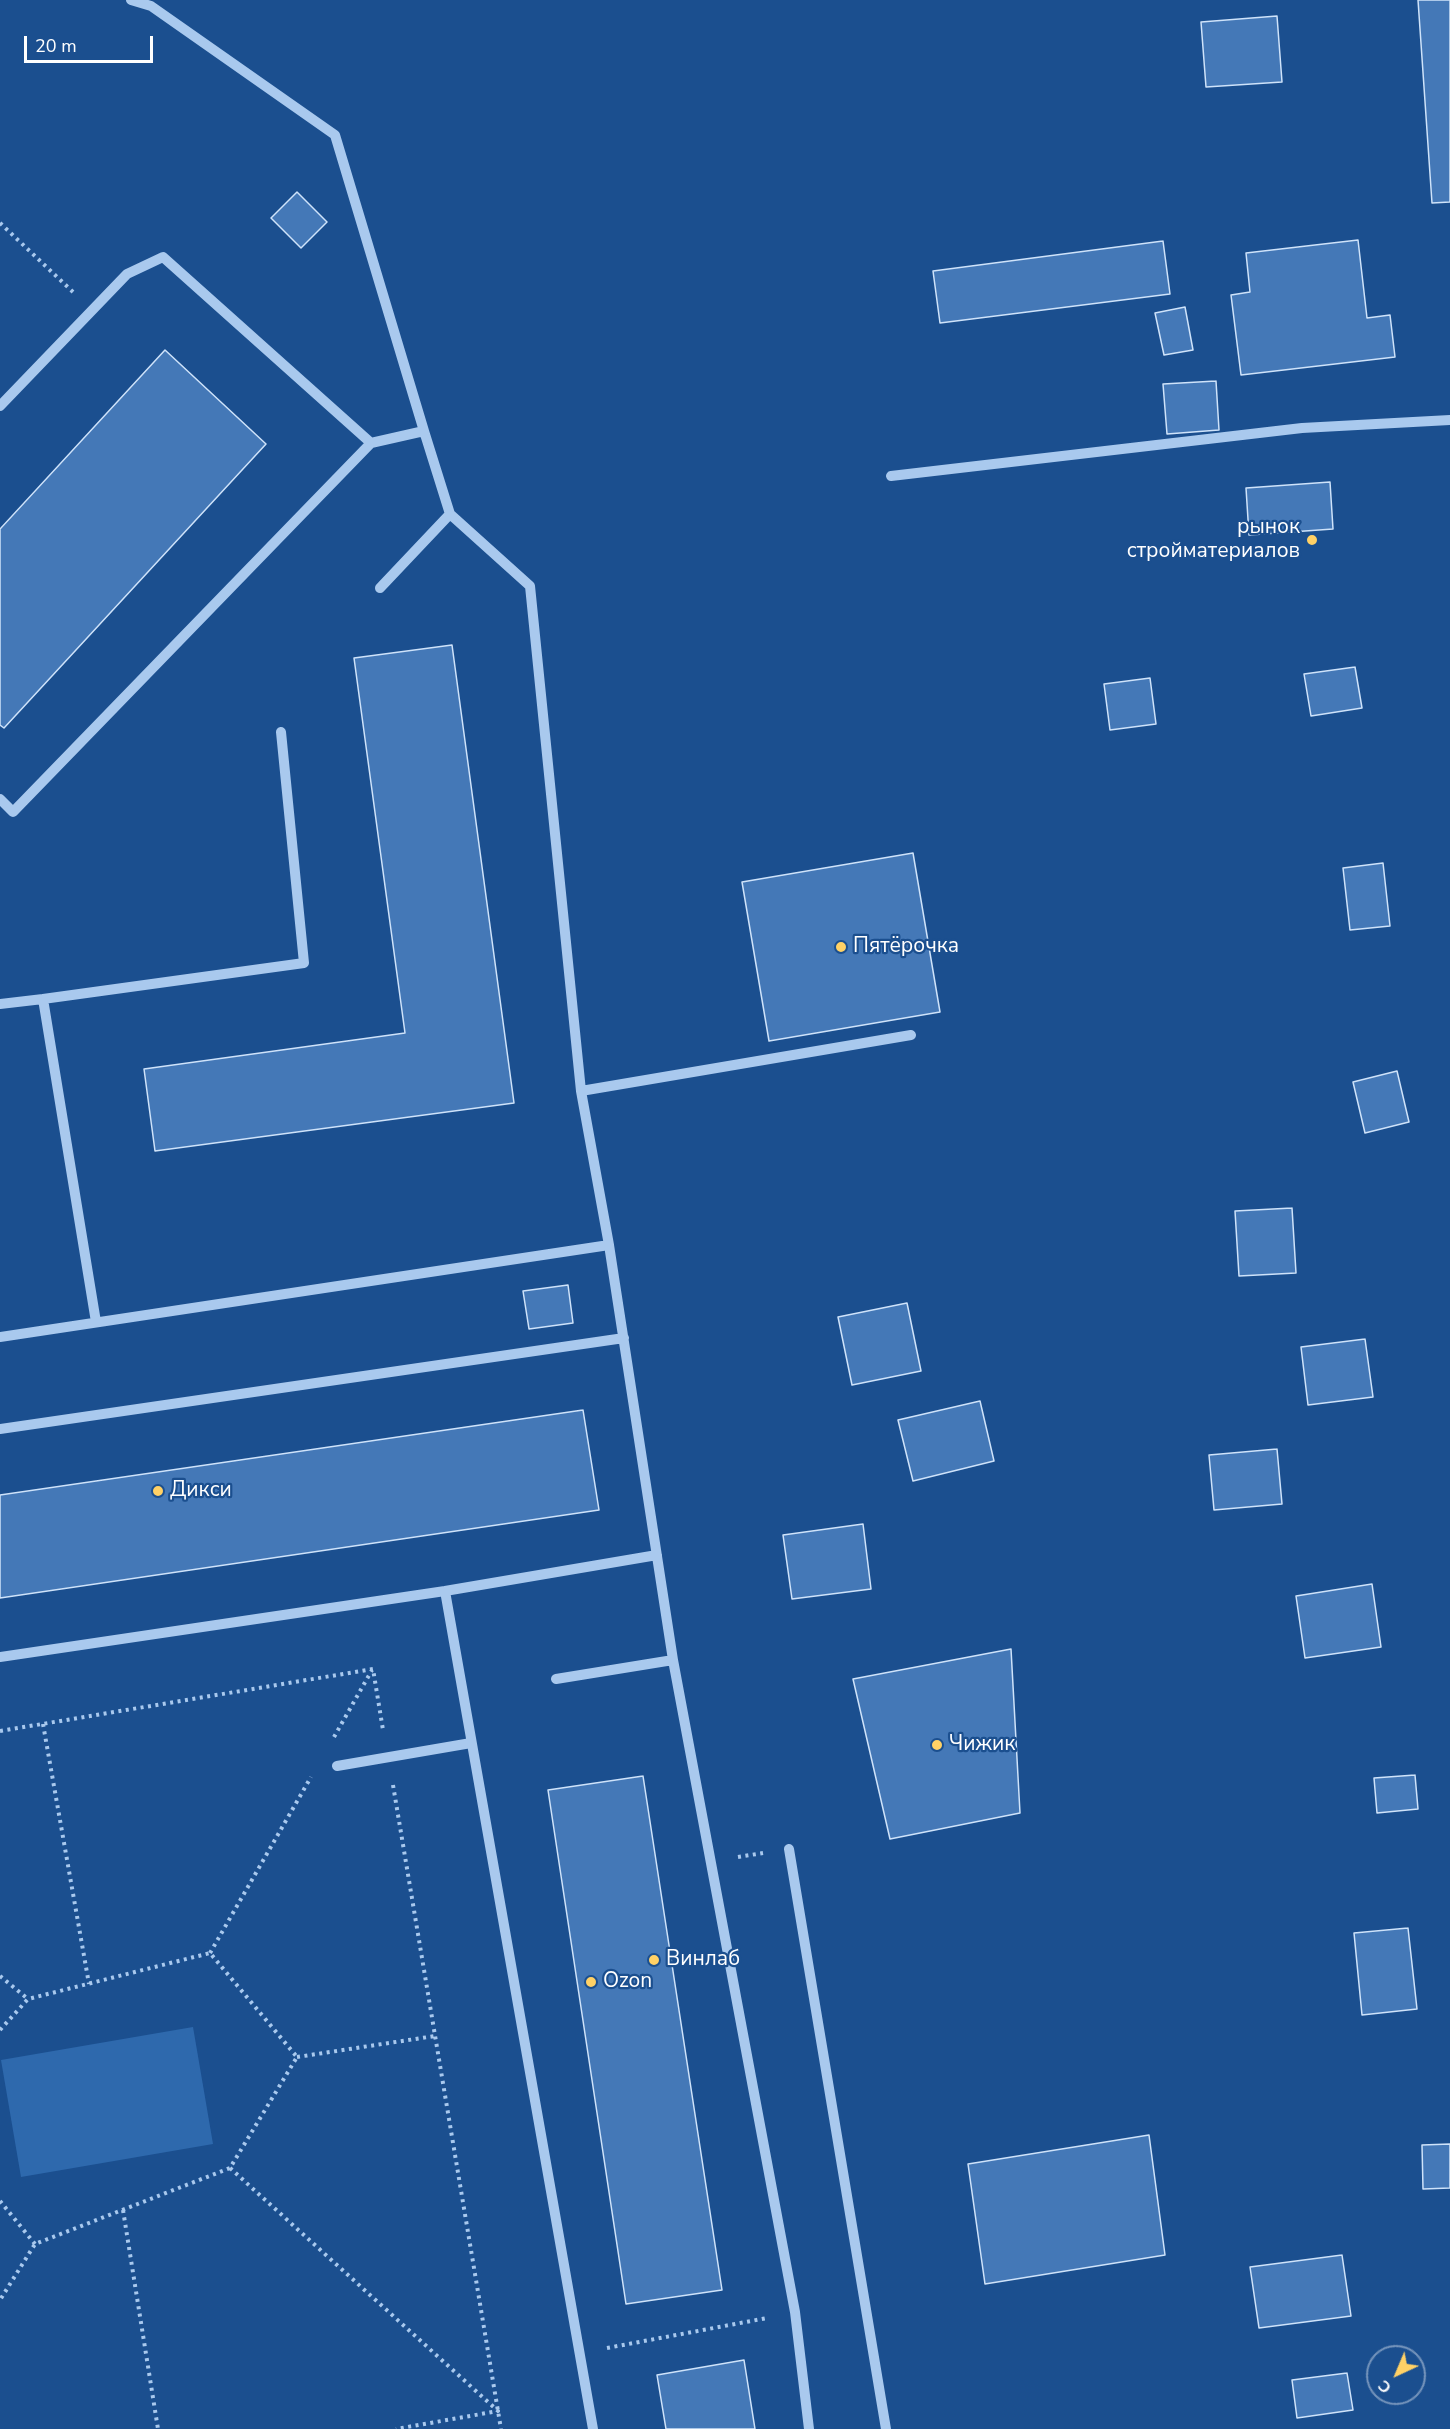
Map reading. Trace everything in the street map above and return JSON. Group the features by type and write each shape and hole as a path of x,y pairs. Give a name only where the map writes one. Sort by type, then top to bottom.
{"lane":[{"path":"131,0 151,6 335,135 450,514 530,586 581,1091 609,1245 673,1660 795,2312 809,2429"},
{"path":"0,406 127,274 163,257 370,443"},
{"path":"891,476 1302,428 1450,420"},
{"path":"0,799 13,812 370,443 424,430"},
{"path":"380,588 450,514"},
{"path":"0,1004 304,963 281,732"},
{"path":"43,999 96,1322"},
{"path":"581,1091 911,1035"},
{"path":"0,1337 609,1245"},
{"path":"0,1429 624,1338"},
{"path":"0,1657 445,1591 657,1555"},
{"path":"445,1591 593,2429"},
{"path":"556,1679 673,1660"},
{"path":"337,1766 471,1743"},
{"path":"789,1849 886,2429"}],"path":[{"path":"0,223 92,310"},
{"path":"0,1731 373,1669"},
{"path":"332,1740 373,1669"},
{"path":"373,1669 385,1740"},
{"path":"43,1724 89,1984"},
{"path":"0,2030 28,1999 210,1953 315,1771"},
{"path":"391,1776 501,2429"},
{"path":"710,1861 789,1849"},
{"path":"210,1953 297,2057"},
{"path":"0,1976 28,1999"},
{"path":"297,2057 435,2036"},
{"path":"0,2300 35,2244 230,2168 297,2057"},
{"path":"230,2168 498,2411"},
{"path":"0,2201 35,2244"},
{"path":"123,2210 158,2429"},
{"path":"579,2353 795,2312"},
{"path":"396,2429 498,2411"}],"shaded area":[{"path":"193,2027 213,2144 21,2177 1,2060"}],"building":[{"path":"1418,0 1450,0 1450,202 1432,203"},
{"path":"1277,16 1282,82 1206,87 1201,22"},
{"path":"297,192 327,222 301,248 271,218"},
{"path":"1358,240 1367,318 1390,315 1395,357 1241,375 1231,295 1250,292 1246,253"},
{"path":"1163,241 1170,294 940,323 933,271"},
{"path":"1185,307 1193,350 1164,355 1155,313"},
{"path":"165,350 266,444 4,728 0,725 0,529"},
{"path":"1216,381 1219,430 1167,434 1163,384"},
{"path":"1330,482 1333,529 1249,535 1246,488"},
{"path":"452,645 514,1103 155,1151 144,1069 405,1033 354,658"},
{"path":"1355,667 1362,708 1311,716 1304,674"},
{"path":"1150,678 1156,724 1110,730 1104,684"},
{"name":"Пятёрочка","path":"913,853 940,1012 769,1041 742,882"},
{"path":"1383,863 1390,926 1350,930 1343,868"},
{"path":"1397,1071 1409,1122 1365,1133 1353,1082"},
{"path":"1292,1208 1296,1273 1239,1276 1235,1211"},
{"path":"568,1285 573,1323 529,1329 523,1291"},
{"path":"907,1303 921,1371 852,1385 838,1317"},
{"path":"1365,1339 1373,1397 1308,1405 1301,1347"},
{"path":"980,1401 994,1461 913,1481 898,1420"},
{"path":"583,1410 599,1510 0,1598 0,1495"},
{"path":"1277,1449 1282,1504 1214,1510 1209,1455"},
{"path":"863,1524 871,1589 792,1599 783,1535"},
{"path":"1372,1584 1381,1647 1305,1658 1296,1596"},
{"path":"1011,1649 1020,1813 890,1839 853,1679"},
{"path":"1415,1775 1418,1809 1377,1813 1374,1778"},
{"path":"643,1776 722,2290 626,2304 548,1790"},
{"path":"1408,1928 1417,2009 1362,2015 1354,1933"},
{"path":"1149,2135 1165,2255 985,2284 968,2164"},
{"path":"1450,2144 1450,2188 1423,2189 1422,2145"},
{"path":"1342,2255 1351,2316 1259,2328 1250,2267"},
{"path":"744,2360 755,2429 666,2429 657,2375"},
{"path":"1347,2373 1353,2410 1297,2418 1292,2380"}],"place":[{"name":"рынок стройматериалов","path":"1312,540"},
{"name":"Пятёрочка","path":"841,947"},
{"name":"Дикси","path":"158,1491"},
{"name":"Чижик","path":"937,1745"},
{"name":"Винлаб","path":"654,1960"},
{"name":"Ozon","path":"591,1982"}]}
